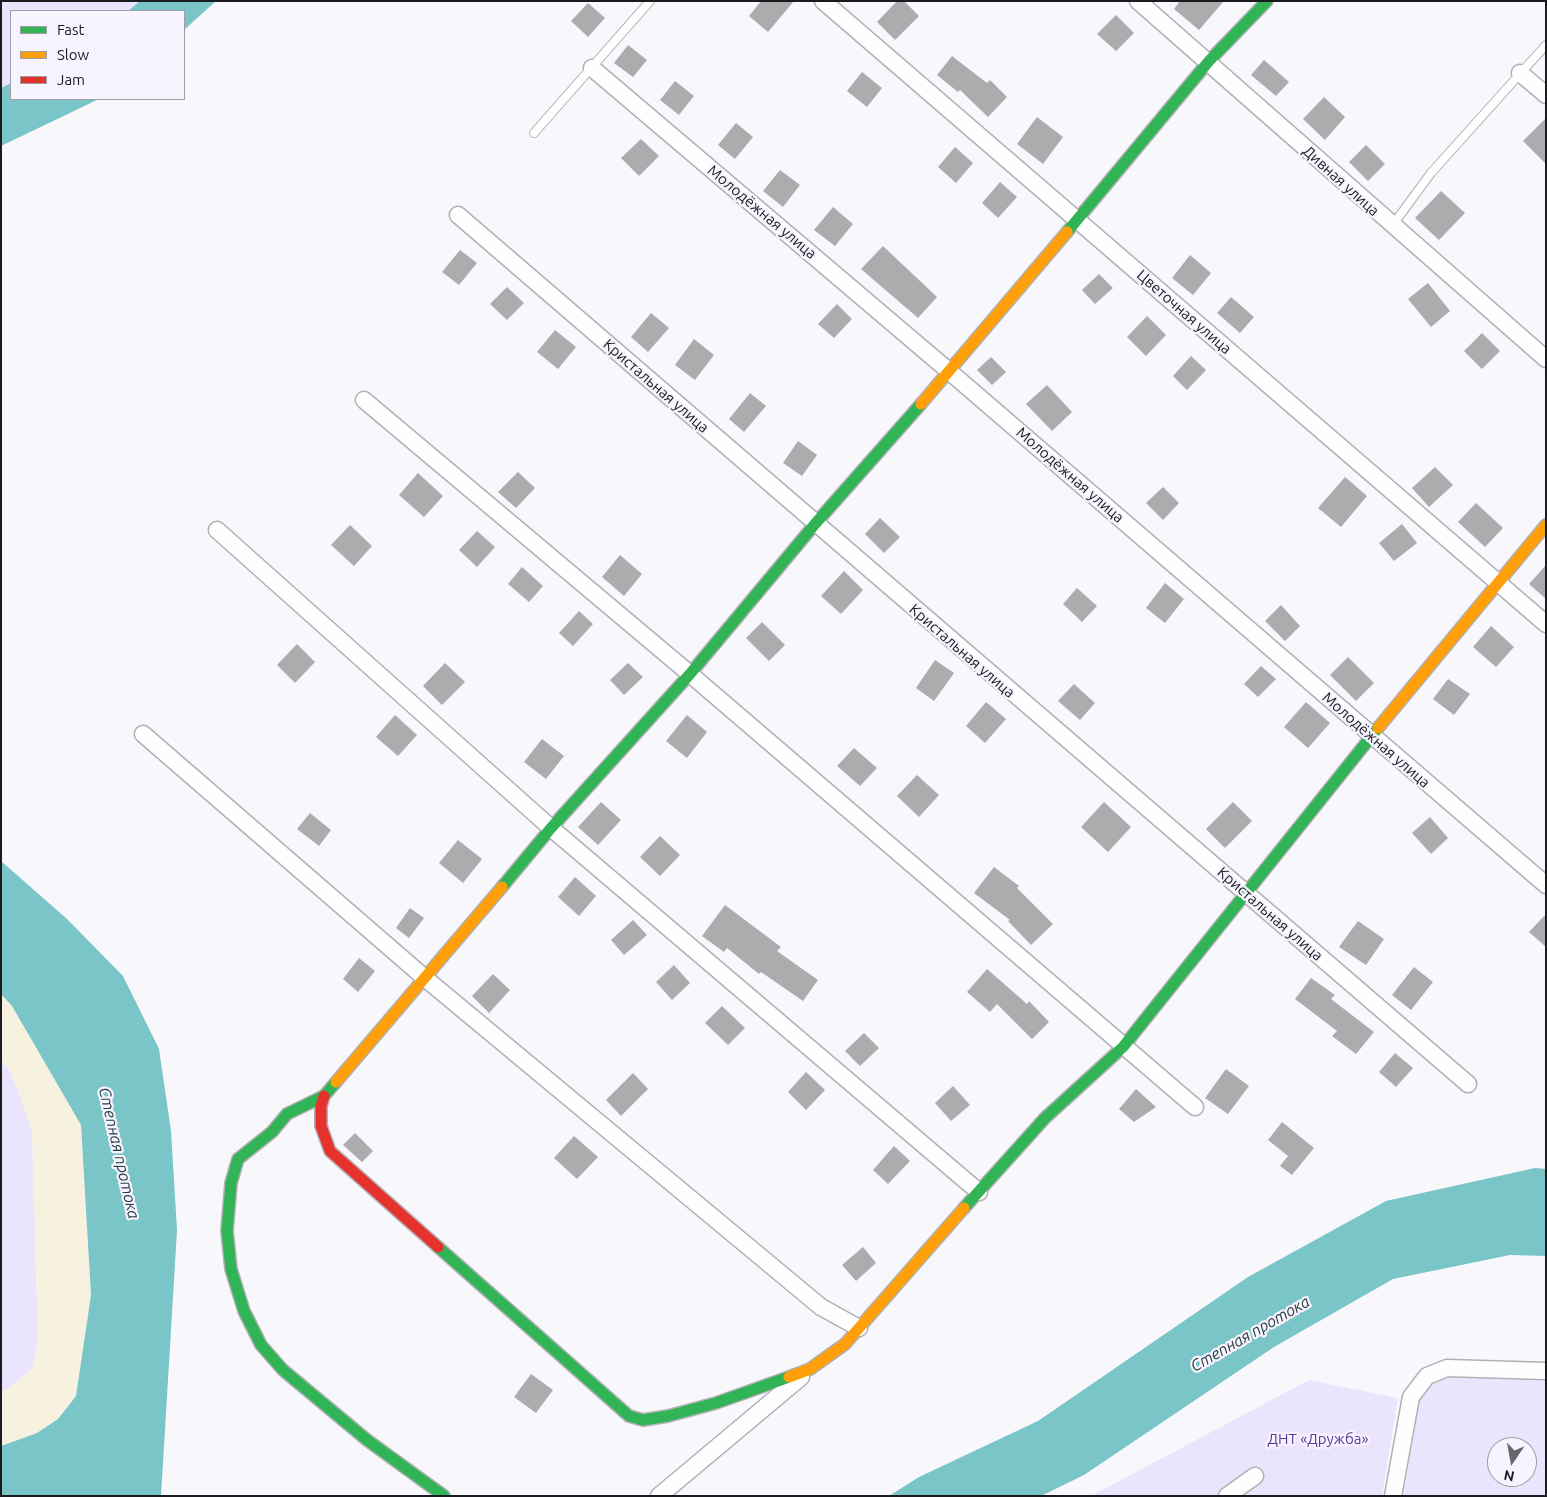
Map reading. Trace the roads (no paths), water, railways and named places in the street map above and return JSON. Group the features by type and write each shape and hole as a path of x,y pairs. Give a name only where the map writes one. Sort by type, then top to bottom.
{"street":[{"name":"Цветочная улица","path":"823,1 1546,624"},
{"name":"Дивная улица","path":"1138,1 1209,61 1392,226 1546,359"},
{"path":"444,1496 367,1440 283,1370 261,1345 244,1311 231,1269 227,1231 234,1169 238,1159 272,1132 287,1114 324,1096 426,979 551,828 690,674 815,524 950,372 1078,221 1209,61 1267,1"},
{"name":"Молодёжная улица","path":"592,68 950,372 1546,885"},
{"path":"1520,74 1546,95"},
{"name":"Кристальная улица","path":"458,215 1468,1084"},
{"path":"364,400 690,674 1195,1107"},
{"path":"660,1496 810,1370 833,1354 859,1328 1045,1118 1123,1047 1244,893 1497,582 1546,525"},
{"path":"217,530 551,828 979,1192"},
{"path":"143,734 426,979 821,1307 859,1328"},
{"path":"324,1096 321,1106 321,1126 324,1139 330,1151 629,1416 643,1420 668,1416 810,1370"},
{"path":"1393,1496 1411,1397 1427,1376 1447,1368 1546,1371"},
{"path":"1226,1496 1255,1476"}],"lane":[{"path":"534,133 650,1"},
{"path":"1392,226 1431,173 1546,45"}],"water":[{"path":"140,1 216,1 185,29 185,10 129,10"},
{"path":"10,84 10,100 97,100 1,146 1,88"},
{"name":"Степная протока","path":"1,861 67,919 123,976 159,1049 171,1131 177,1230 161,1496 1,1496 1,1446 37,1433 58,1419 76,1396 91,1295 81,1125 12,1006 1,994"},
{"name":"Степная протока","path":"1535,1168 1546,1169 1546,1256 1510,1255 1393,1279 1274,1347 1084,1475 1041,1496 889,1496 919,1477 1038,1421 1248,1277 1386,1201"}],"park label":[{"name":"ДНТ «Дружба»","path":"1318,1439"}]}
